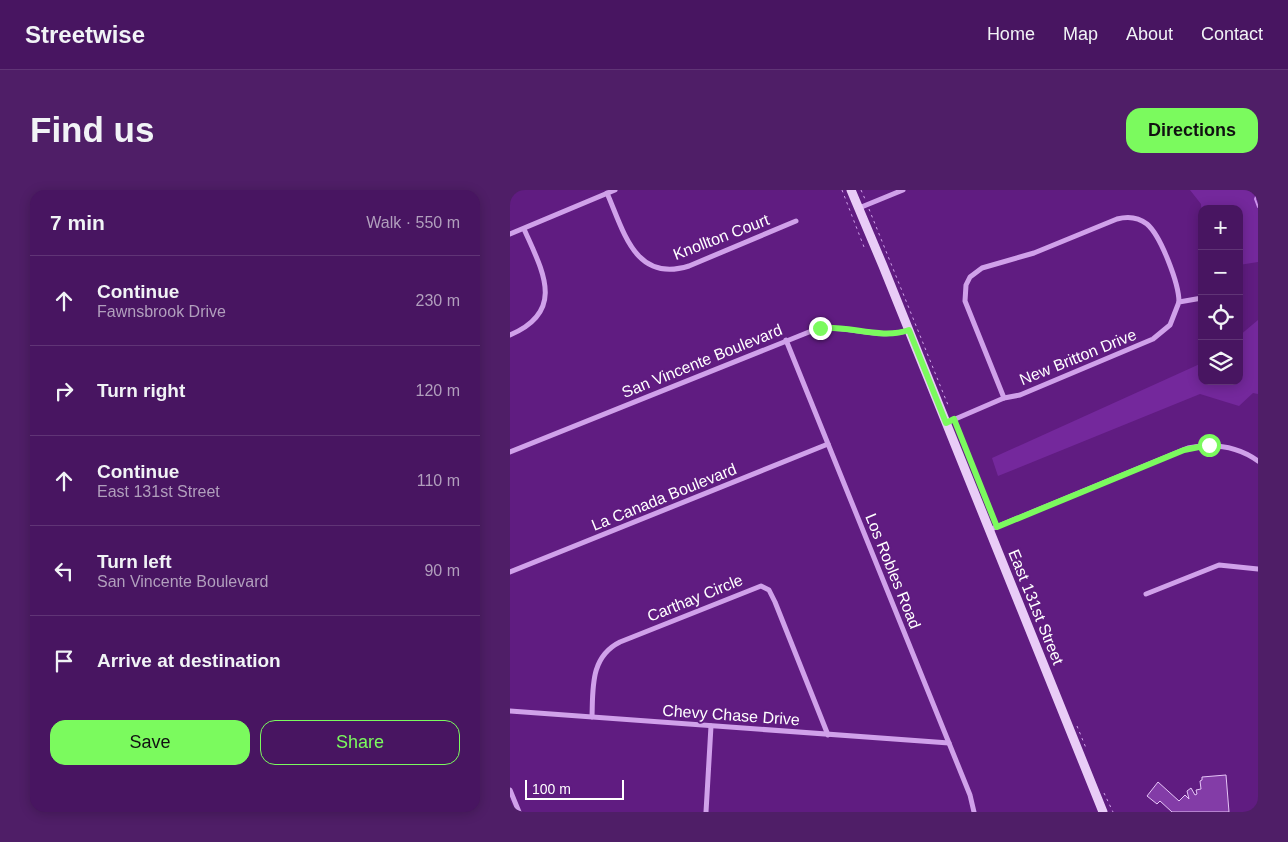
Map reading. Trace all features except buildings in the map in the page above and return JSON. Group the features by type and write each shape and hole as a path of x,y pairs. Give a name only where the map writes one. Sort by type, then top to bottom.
{"street":[{"path":"510,234 614,190"},
{"name":"East 131st Street","path":"851,190 863,207 909,330 950,421 989,531 1103,812"},
{"path":"863,207 903,190"},
{"name":"Knollton Court","path":"607,193 632,250 645,262 663,270 676,270 689,266 796,221"},
{"path":"1004,398 965,301 968,281 979,269 1034,253 1118,219 1131,218 1143,222 1152,231 1177,281 1179,302 1198,299"},
{"path":"510,335 525,328 536,318 543,307 546,295 544,278 524,228"},
{"name":"New Britton Drive","path":"950,421 1004,398 1020,395 1153,339 1170,325 1179,302"},
{"name":"San Vincente Boulevard","path":"510,452 814,330 828,327 888,333 909,330"},
{"name":"Los Robles Road","path":"786,340 970,795 974,812"},
{"name":"La Canada Boulevard","path":"510,572 828,444"},
{"path":"989,531 1188,448 1221,446 1241,452 1258,461"},
{"path":"1146,594 1219,565 1258,569"},
{"name":"Carthay Circle","path":"592,717 596,666 608,649 620,642 761,586 769,590 775,602 828,735"},
{"name":"Chevy Chase Drive","path":"510,711 949,744"},
{"path":"706,812 711,726"},
{"path":"510,790 519,812"}],"path":[{"path":"842,190 864,247"},
{"path":"861,190 863,207 950,421 966,449"}],"shaded area":[{"path":"1190,190 1258,190 1258,262 1243,264 1243,205 1201,204"},
{"path":"1258,320 1258,394 1253,393 1239,406 1200,394 998,476 992,458 1198,365 1198,385 1243,385 1243,333"}],"waterway":[{"path":"1258,191 1255,199 1258,207"}],"route":[{"path":"820,328 828,327 888,333 909,330 946,423 954,419 997,527 1184,450 1209,445"}]}
